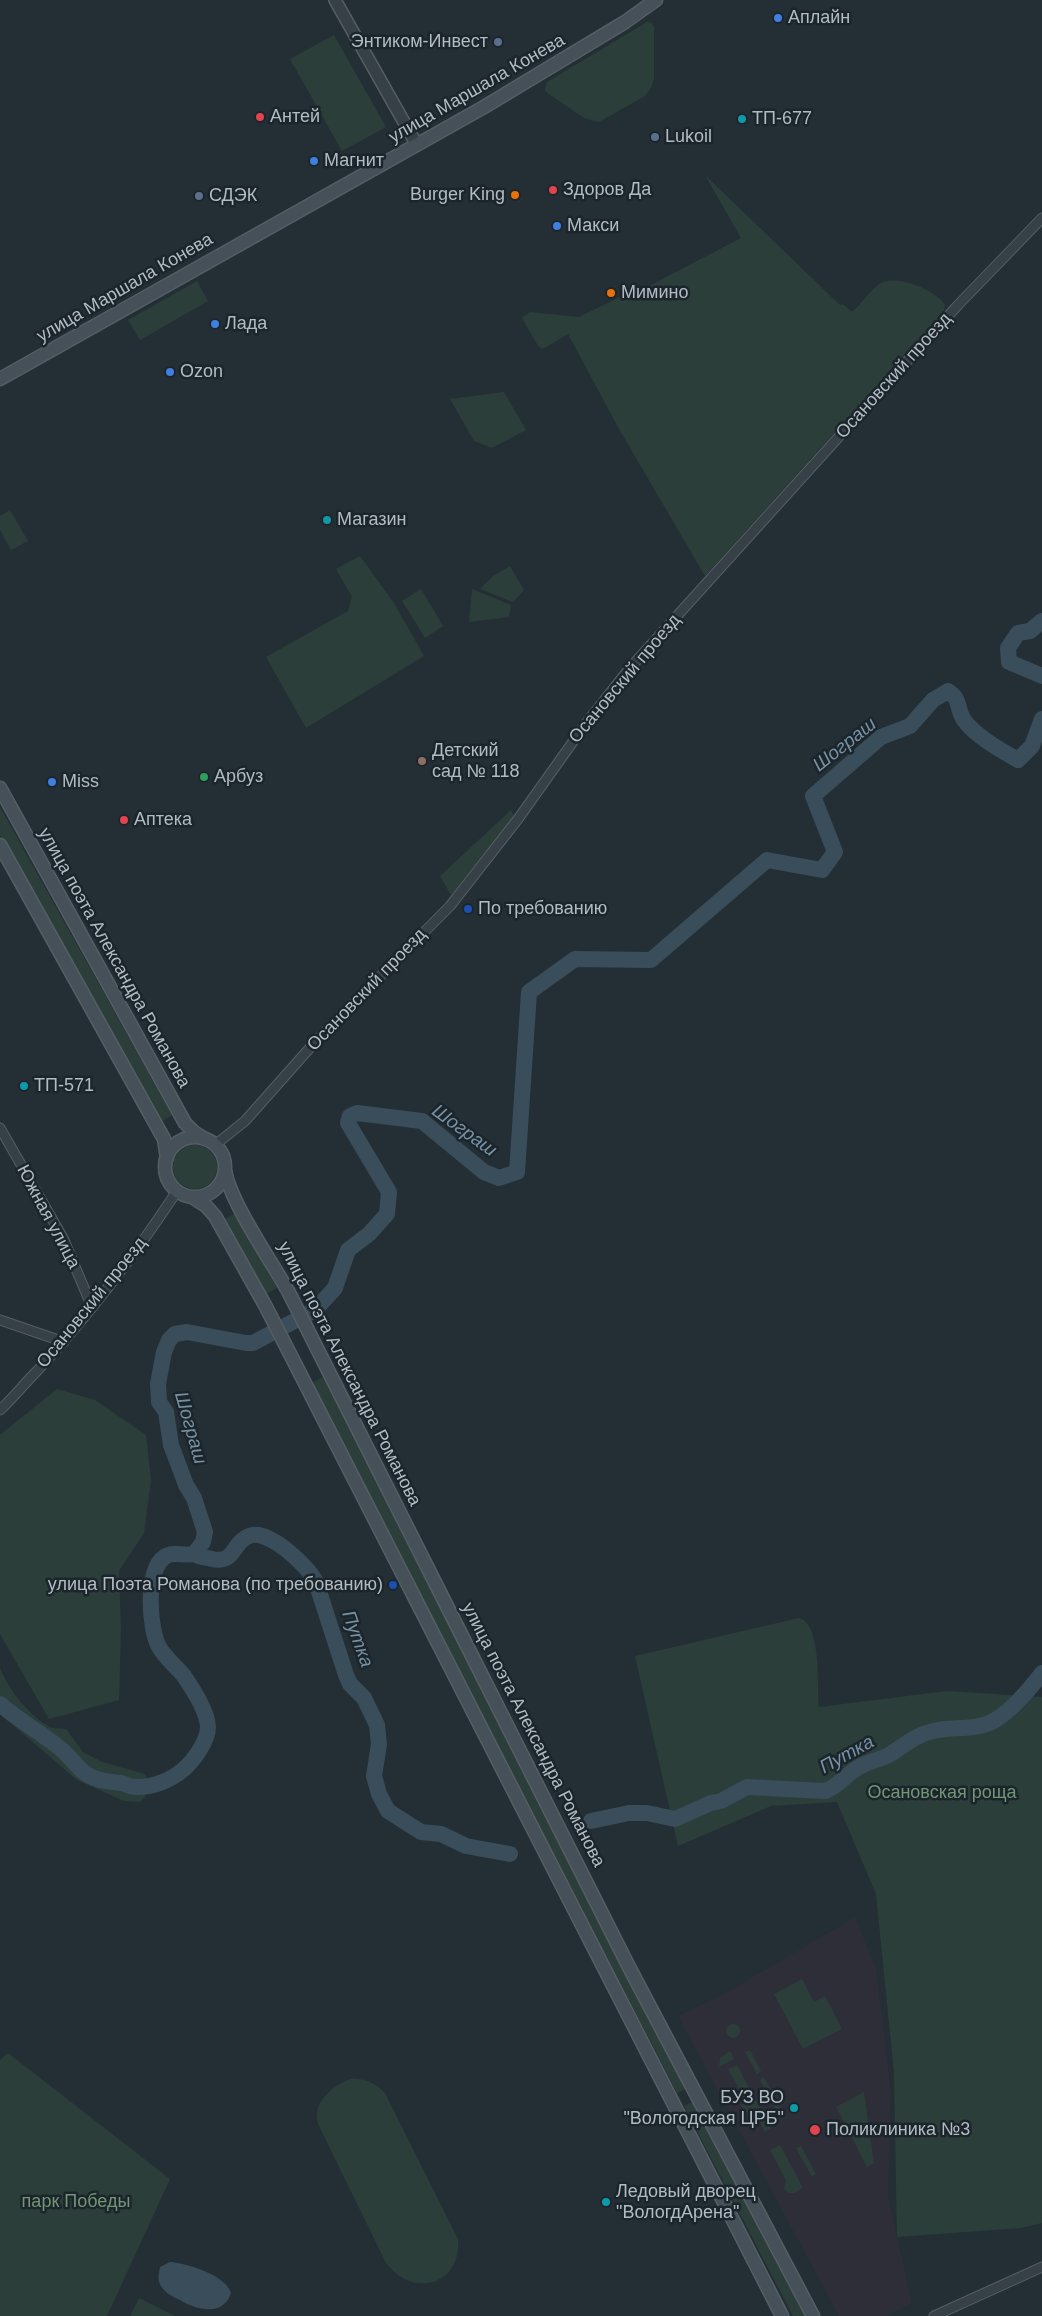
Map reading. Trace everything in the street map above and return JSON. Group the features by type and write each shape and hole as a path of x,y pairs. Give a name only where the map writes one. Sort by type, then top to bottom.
{"main road":[{"name":"улица Маршала Конева","path":"0,379 417,145 616,27 656,0"},
{"name":"улица поэта Александра Романова","path":"0,788 185,1123 195,1133 210,1142"},
{"path":"0,845 164,1139 167,1158 166,1177 176,1191 192,1197 206,1206 215,1216 266,1307 782,2316"},
{"path":"167,1158 170,1150 180,1142 192,1138 210,1142 222,1154 225,1169 220,1184 212,1192 203,1196 192,1197"},
{"name":"улица поэта Александра Романова","path":"225,1169 236,1199 288,1291 629,1967 813,2316"}],"street":[{"path":"335,0 417,145"},
{"name":"Осановский проезд","path":"210,1142 245,1121 316,1041 450,906 518,819 587,722 630,669 958,305 1042,218"},
{"name":"Южная улица","path":"0,1128 63,1238 92,1307"},
{"name":"Осановский проезд","path":"0,1410 64,1342 147,1237 176,1191"},
{"path":"0,1319 64,1342"},
{"path":"934,2316 1042,2267"}],"shaded area":[{"name":"Поликлиника №3","path":"855,1917 876,1969 891,2093 888,2196 912,2303 886,2316 839,2316 678,2016 726,1993"}],"green space":[{"path":"647,22 652,23 654,27 654,79 651,88 645,96 599,122 584,118 546,92 547,82"},
{"path":"334,35 386,127 342,151 290,59"},
{"path":"705,175 840,305 843,304 852,312 875,287 886,281 904,282 925,289 940,299 945,305 944,311 705,576 619,429 568,334 543,349 538,346 522,318 530,312 579,317 632,291 649,286 741,238"},
{"path":"197,281 208,301 140,340 128,320"},
{"path":"504,392 526,430 492,448 474,441 450,399"},
{"path":"10,510 28,541 11,550 0,530 0,516"},
{"path":"360,556 394,603 424,656 306,728 266,657 348,611 352,597 336,569"},
{"path":"510,566 524,590 513,602 480,589 493,576"},
{"path":"421,589 443,626 425,638 402,601"},
{"path":"472,589 511,605 509,617 469,622"},
{"path":"0,807 172,1115 161,1122 0,835"},
{"path":"511,810 514,816 451,895 440,876"},
{"path":"195,1145 207,1149 213,1155 217,1167 213,1179 207,1185 195,1189 183,1185 177,1179 173,1167 177,1155 183,1149"},
{"path":"234,1214 277,1288 266,1294 223,1220"},
{"path":"323,1377 688,2088 677,2093 312,1383"},
{"path":"57,1389 95,1400 146,1435 151,1480 144,1533 119,1571 121,1630 119,1700 49,1719 0,1634 0,1435"},
{"name":"Осановская роща","path":"799,1618 812,1631 815,1643 819,1707 947,1691 1042,1697 1042,2223 1021,2228 897,2237 894,2073 876,1894 837,1802 771,1806 678,1846 635,1656"},
{"path":"0,1668 14,1693 27,1709 50,1727 66,1729 83,1752 102,1762 145,1774 149,1783 145,1797 140,1802 124,1801 77,1780 0,1714"},
{"path":"802,1979 814,2002 825,1996 842,2029 803,2049 774,1994"},
{"path":"730,2024 736,2024 740,2031 736,2038 730,2038 726,2034 726,2028"},
{"path":"750,2050 761,2071 757,2074 745,2052"},
{"path":"730,2051 734,2059 719,2067 720,2058"},
{"name":"парк Победы","path":"8,2053 170,2179 107,2316 0,2316 0,2060"},
{"path":"737,2065 771,2129 765,2132 754,2111 749,2114 742,2110 741,2105 745,2100 728,2069"},
{"path":"764,2077 783,2113 779,2115 760,2080"},
{"path":"350,2079 360,2079 369,2082 378,2086 385,2093 458,2239 457,2255 452,2267 444,2276 434,2282 409,2281 397,2274 386,2263 319,2126 317,2118 320,2103 336,2086"},
{"path":"864,2092 874,2163 867,2167 836,2107"},
{"path":"694,2101 806,2316 793,2316 684,2106"},
{"path":"780,2145 803,2188 794,2193 789,2193 784,2189 786,2180 770,2150"},
{"path":"801,2146 816,2174 812,2177 796,2148"},
{"path":"139,2298 175,2316 130,2316"}],"water":[{"path":"170,2262 205,2271 222,2281 231,2293 228,2300 217,2308 202,2309 187,2304 169,2294 161,2286 159,2276 160,2267"}],"waterway":[{"name":"Шограш","path":"1042,621 1030,631 1018,633 1008,648 1009,662 1042,676"},
{"name":"Шограш","path":"0,1704 61,1749 84,1772 100,1780 133,1787 155,1785 179,1773 200,1750 206,1738 208,1727 205,1714 199,1700 184,1676 159,1647 151,1613 152,1584 160,1561 171,1554 194,1554 203,1542 205,1532 194,1498 186,1485 171,1445 166,1412 159,1402 158,1384 164,1352 169,1340 175,1334 187,1332 253,1343 315,1310 335,1288 348,1250 369,1234 387,1214 389,1192 348,1123 350,1116 357,1113 422,1121 484,1172 499,1178 517,1172 529,992 575,959 651,960 767,860 822,870 835,852 813,796 881,737 910,726 933,700 948,691 957,701 964,720 975,732 989,743 1018,760 1032,746 1042,719"},
{"name":"Путка","path":"194,1554 220,1560 230,1556 244,1539 257,1535 276,1543 296,1558 316,1582 346,1675 350,1684 364,1698 377,1725 379,1744 374,1776 379,1794 388,1811 421,1832 441,1834 466,1846 510,1854"},
{"name":"Путка","path":"591,1821 629,1813 647,1813 675,1819 711,1803 721,1801 747,1787 825,1791 834,1787 859,1767 887,1756 919,1736 939,1730 969,1728 988,1724 1010,1709 1042,1673"}],"place":[{"name":"Аплайн","path":"778,18"},
{"name":"Энтиком-Инвест","path":"498,42"},
{"name":"Антей","path":"260,117"},
{"name":"ТП-677","path":"742,119"},
{"name":"Lukoil","path":"655,137"},
{"name":"Магнит","path":"314,161"},
{"name":"Здоров Да","path":"553,190"},
{"name":"Burger King","path":"515,195"},
{"name":"СДЭК","path":"199,196"},
{"name":"Макси","path":"557,226"},
{"name":"Мимино","path":"611,293"},
{"name":"Лада","path":"215,324"},
{"name":"Ozon","path":"170,372"},
{"name":"Магазин","path":"327,520"},
{"name":"Детский сад № 118","path":"422,761"},
{"name":"Арбуз","path":"204,777"},
{"name":"Miss","path":"52,782"},
{"name":"Аптека","path":"124,820"},
{"name":"По требованию","path":"468,909"},
{"name":"ТП-571","path":"24,1086"},
{"name":"улица Поэта Романова (по требованию)","path":"393,1585"},
{"name":"БУЗ ВО \"Вологодская ЦРБ\"","path":"794,2108"},
{"name":"Поликлиника №3","path":"815,2130"},
{"name":"Ледовый дворец \"ВологдАрена\"","path":"606,2202"}]}
